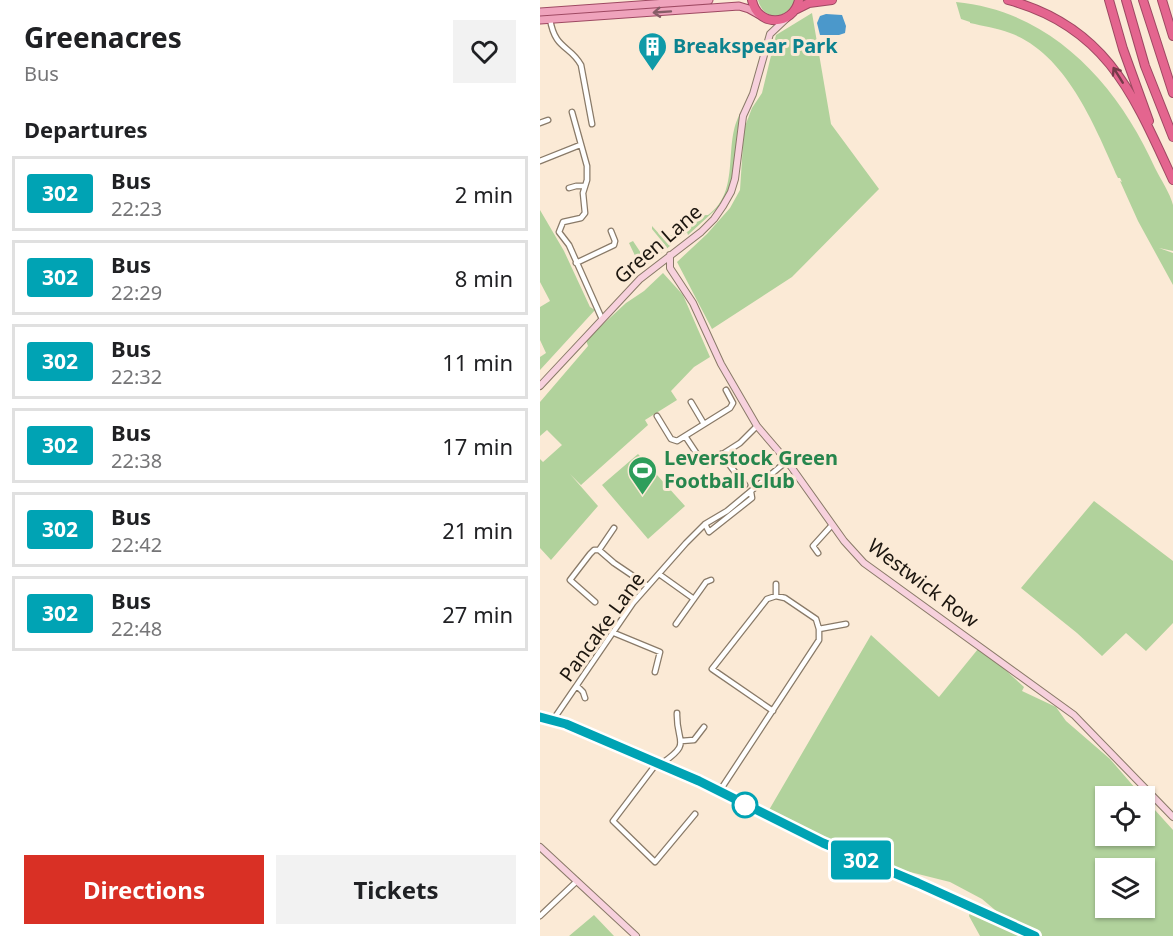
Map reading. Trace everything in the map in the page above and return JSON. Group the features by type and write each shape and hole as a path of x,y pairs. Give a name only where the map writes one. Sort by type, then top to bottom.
{"highway":[{"path":"752,0 762,17 780,21 788,18 798,4 832,0"},
{"path":"1008,0 1047,13 1068,25 1105,57 1125,86 1166,164"},
{"path":"1109,0 1138,91 1173,180"},
{"path":"1126,0 1145,66 1173,137"},
{"path":"1143,0 1173,93"},
{"path":"1162,0 1173,36"}],"main road":[{"path":"540,12 709,0"},
{"path":"540,20 738,6 749,9 762,17"},
{"path":"540,717 553,720 699,781 823,843 1035,936"}],"street":[{"path":"762,17 770,34 788,18"},
{"path":"550,19 555,37 581,65 592,124"},
{"name":"Green Lane","path":"540,386 640,279 701,232 714,219 731,192 736,173 742,116 753,94 770,34"},
{"path":"572,112 586,166 585,213 581,218 563,222 559,232 569,245 602,319"},
{"path":"540,123 548,120"},
{"path":"540,161 580,145"},
{"path":"569,188 584,186"},
{"path":"576,263 614,245 615,241 611,231"},
{"path":"656,266 670,268 670,255"},
{"name":"Westwick Row","path":"670,268 693,303 721,364 757,426 787,461 844,541 864,563 1074,715 1173,817"},
{"path":"657,416 671,439 676,441 730,408 733,403 726,390"},
{"path":"691,402 704,424"},
{"path":"685,435 702,463 707,464 740,443 757,426"},
{"path":"721,454 745,485"},
{"name":"Pancake Lane","path":"553,720 633,603 686,543 705,524 709,532 728,514 752,498 750,492 787,461"},
{"path":"818,553 813,546 832,525"},
{"path":"599,550 614,528"},
{"path":"595,602 570,580 594,550 599,550 648,586"},
{"path":"659,574 694,599"},
{"path":"676,624 706,582 711,580"},
{"path":"776,584 776,596"},
{"path":"719,792 773,711 819,640 816,619 785,598 776,596 767,599 712,669 773,711"},
{"path":"819,629 846,624"},
{"path":"614,633 660,652 655,672"},
{"path":"577,686 585,698"},
{"path":"678,713 677,724 682,736 681,746 676,754 659,764 614,821 656,862 695,814"},
{"path":"681,741 694,740 704,727"},
{"path":"540,847 636,936"},
{"path":"540,916 577,881"}],"green space":[{"path":"758,0 795,0 787,12 776,16 765,12"},
{"path":"956,2 991,8 1022,20 1051,37 1078,57 1122,108 1140,137 1173,205 1173,251 1159,248 1173,253 1173,285 1138,221 1120,181 1122,182 1118,178 1089,115 1063,75 1048,57 1030,43 1005,31 961,19"},
{"path":"812,13 831,124 879,189 792,277 712,329 677,262 730,208 740,190 744,129 752,108 762,93 776,35"},
{"path":"741,112 737,133 735,172 724,202 688,235 687,232 648,264 638,262 629,243 633,241 645,259 665,245 652,226 661,236 670,236 686,224 687,213 689,216 708,215 718,205 725,193 733,138"},
{"path":"540,210 564,251 590,307 595,310 540,370 540,357 546,353 540,340 540,307 550,301 540,282"},
{"path":"663,273 683,295 710,357 694,367 671,391 677,400 645,420 648,425 581,485 570,474 598,506 551,560 540,548 540,459 543,462 562,445 547,430 540,436 540,402 588,346 586,340"},
{"name":"Leverstock Green Football Club","path":"638,454 685,506 648,539 602,485"},
{"path":"1094,501 1173,561 1173,623 1146,651 1126,633 1102,656 1021,588"},
{"path":"871,635 939,697 978,649 989,655 1024,687 1022,691 1056,707 1066,721 1110,759 1133,786 1095,786 1095,846 1155,846 1155,810 1173,830 1173,936 1042,936 1001,915 982,899 950,882 886,866 769,810"},
{"path":"970,912 1026,936 980,936 969,916"},
{"path":"594,915 614,936 569,936"}],"water":[{"path":"842,15 846,26 845,33 820,35 817,23 820,16"}],"bus line":[{"name":"302","path":"540,717 566,724 699,781 823,843 1035,936"}],"place":[{"name":"Breakspear Park","path":"652,72"},
{"name":"Leverstock Green Football Club","path":"643,496"}]}
